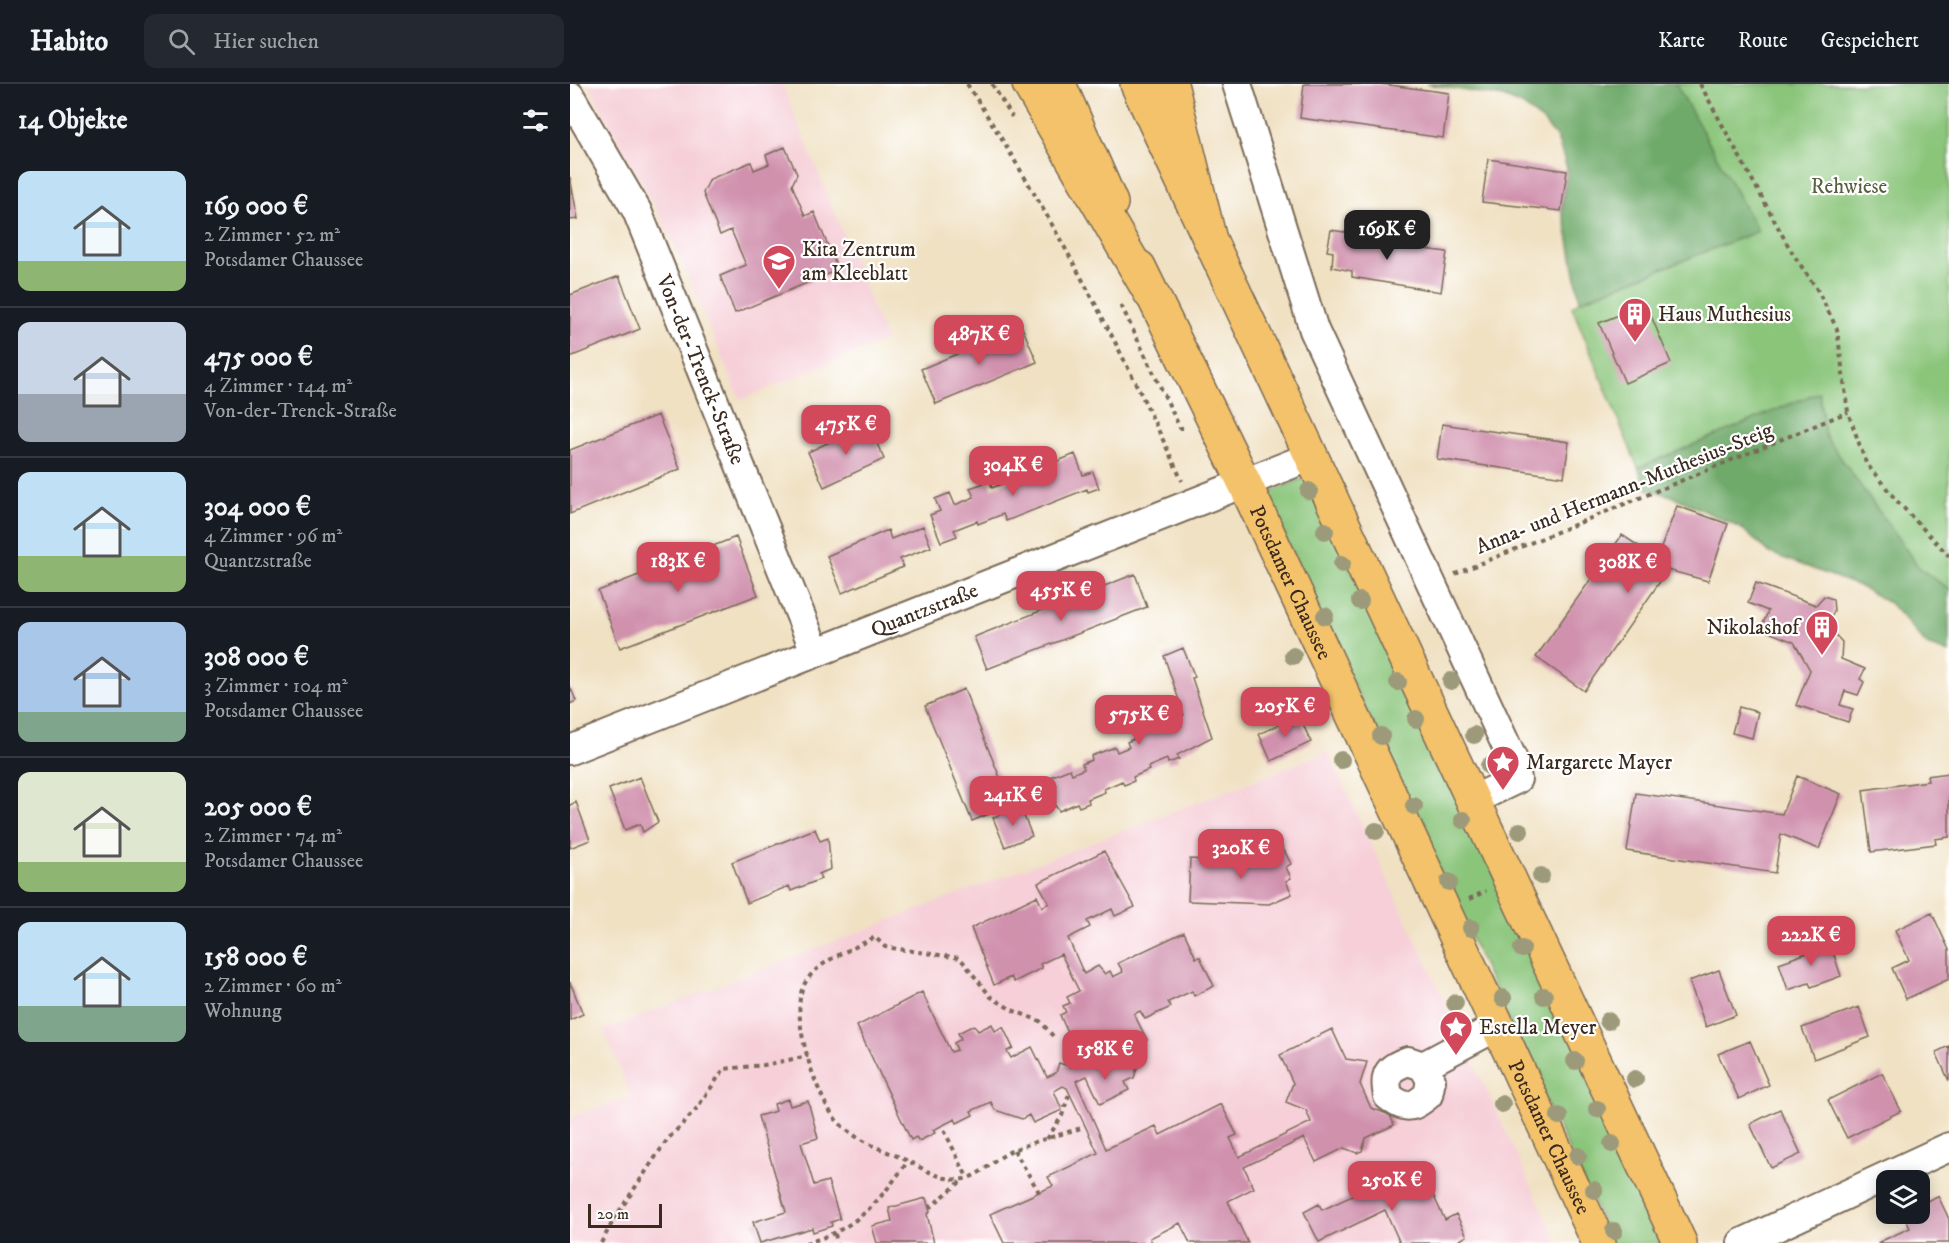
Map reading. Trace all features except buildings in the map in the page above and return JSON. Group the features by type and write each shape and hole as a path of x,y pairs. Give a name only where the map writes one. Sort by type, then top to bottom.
{"main road":[{"path":"1029,84 1151,294"},
{"name":"Potsdamer Chaussee","path":"1059,84 1151,294 1245,484 1599,1243"},
{"path":"1137,84 1680,1243"},
{"path":"1171,84 1209,236"}],"street":[{"path":"1237,84 1314,330 1514,760 1517,779 1473,800"},
{"name":"Von-der-Trenck-Straße","path":"570,96 637,211 815,651"},
{"name":"Quantzstraße","path":"570,750 1312,456"},
{"path":"1422,1066 1498,1026"},
{"path":"1742,1243 1949,1148"}],"path":[{"path":"967,84 1053,225 1091,293 1140,388 1184,485"},
{"path":"992,84 1014,119"},
{"path":"1700,84 1837,329 1848,412 1866,463 1896,500 1949,556"},
{"path":"1120,301 1180,428"},
{"name":"Anna- und Hermann-Muthesius-Steig","path":"1432,583 1848,412"},
{"path":"1464,902 1491,889"},
{"path":"966,1178 935,1176 908,1161 870,1145 840,1125 825,1102 808,1056 799,1017 801,992 810,978 828,961 875,937 885,947 960,958 992,997 1011,1010 1040,1021 1053,1036"},
{"path":"601,1243 616,1216 667,1140 694,1112 724,1069 764,1065 808,1056"},
{"path":"1046,1140 1062,1116 1069,1094"},
{"path":"929,1209 966,1178 1014,1150 1084,1127"},
{"path":"944,1130 966,1178"},
{"path":"1014,1150 1039,1192"},
{"path":"805,1243 835,1234 852,1225 885,1192 908,1161"},
{"path":"835,1234 837,1243"}],"shaded area":[{"name":"Kita Zentrum am Kleeblatt","path":"588,84 782,84 886,340 740,400 672,239"},
{"path":"1328,752 1558,1243 570,1243 570,1117 631,1097 604,1030"}],"green space":[{"path":"1427,84 1676,84 1758,231 1580,301 1562,212 1567,168 1557,138 1542,120 1522,105 1503,97"},
{"name":"Rehwiese","path":"1676,84 1949,84 1949,589 1919,568 1825,436 1819,392 1638,468 1572,307 1580,301 1758,231"},
{"path":"1819,392 1825,436 1919,568 1949,589 1949,653 1927,645 1891,604 1859,586 1770,553 1741,528 1672,496 1647,489 1638,468"},
{"path":"1307,477 1668,1243 1612,1243 1265,494"}],"place":[{"name":"Kita Zentrum am Kleeblatt","path":"779,290"},
{"name":"Haus Muthesius","path":"1635,343"},
{"name":"Nikolashof","path":"1822,656"},
{"name":"Margarete Mayer","path":"1503,791"},
{"name":"Estella Meyer","path":"1456,1056"}]}
